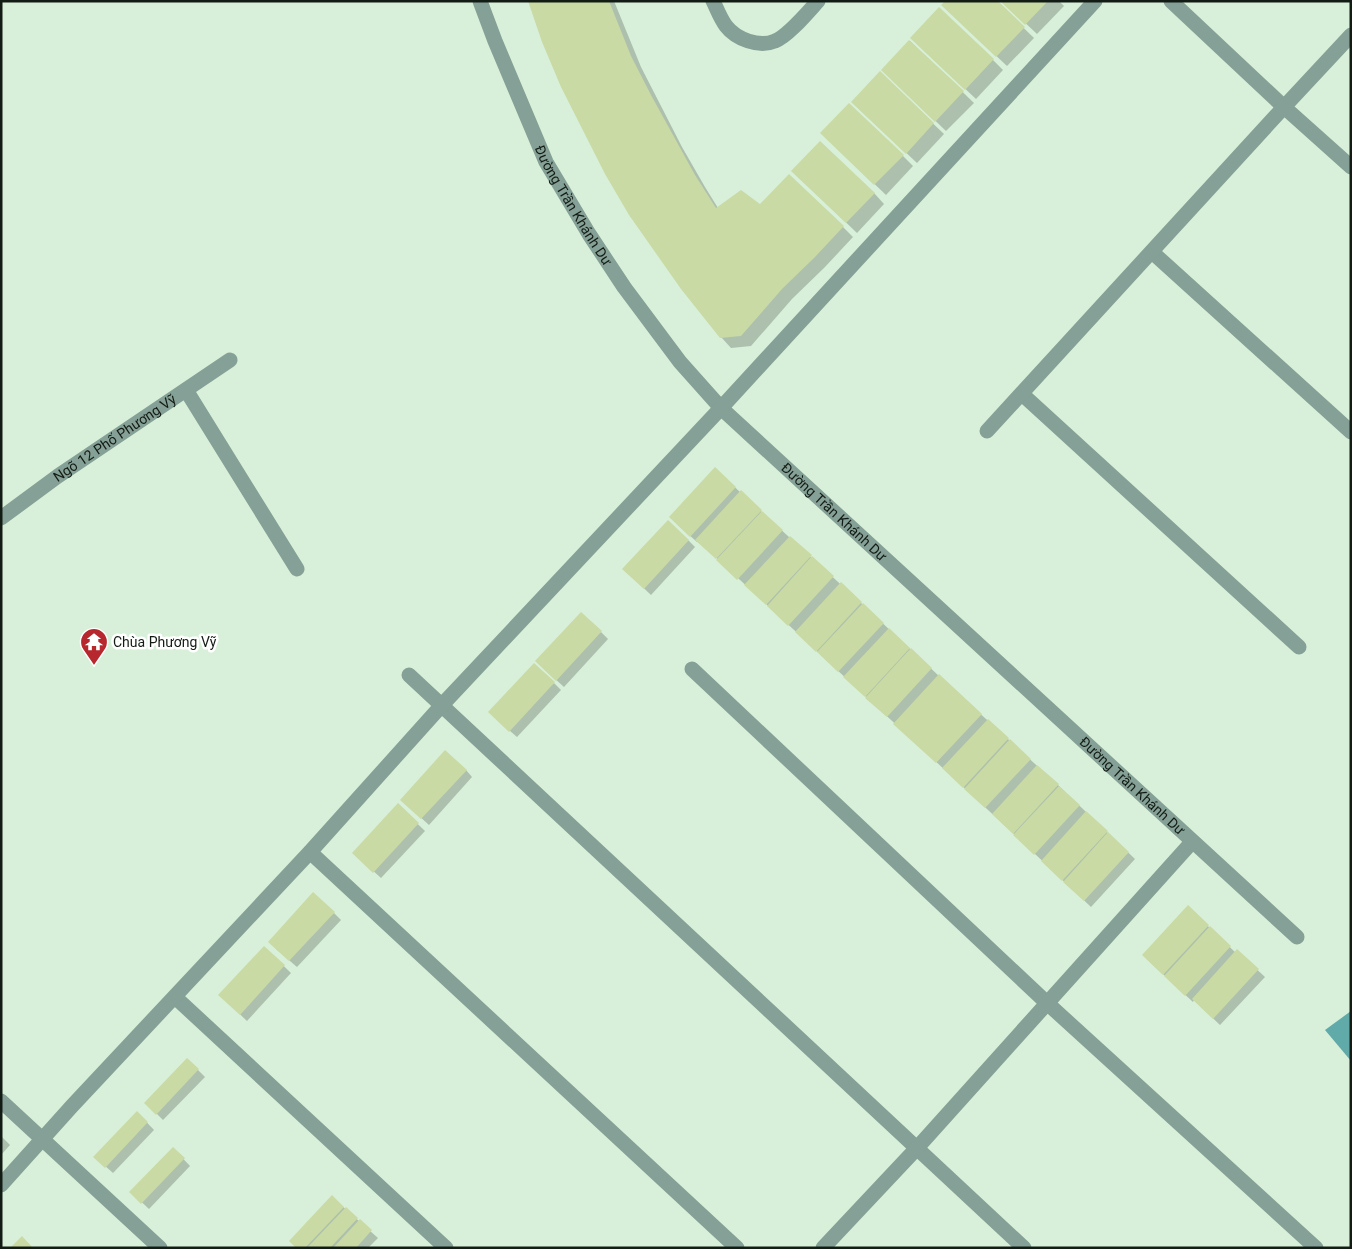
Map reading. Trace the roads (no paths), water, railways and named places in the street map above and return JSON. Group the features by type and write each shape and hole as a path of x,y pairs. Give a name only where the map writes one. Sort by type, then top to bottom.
{"street":[{"name":"Đường Trần Khánh Dư","path":"480,1 546,162 624,288 680,362 721,408 1296,937"},
{"path":"713,1 725,24 732,32 751,42 759,43 774,42 818,1"},
{"path":"1,1185 310,852 442,705 721,408 1095,1"},
{"path":"1171,1 1351,167"},
{"path":"987,431 1351,36"},
{"path":"1152,252 1351,432"},
{"name":"Ngõ 12 Phố Phương Vỹ","path":"1,518 58,476 230,360"},
{"path":"186,390 297,569"},
{"path":"1022,394 1299,647"},
{"path":"692,669 1047,1003 1316,1248"},
{"path":"409,675 1024,1248"},
{"path":"823,1248 917,1148 1192,842"},
{"path":"310,852 737,1248"},
{"path":"174,997 446,1248"},
{"path":"1,1102 160,1248"}],"water":[{"path":"1351,1011 1351,1061 1325,1030"}],"place":[{"name":"Chùa Phương Vỹ","path":"94,666"}]}
